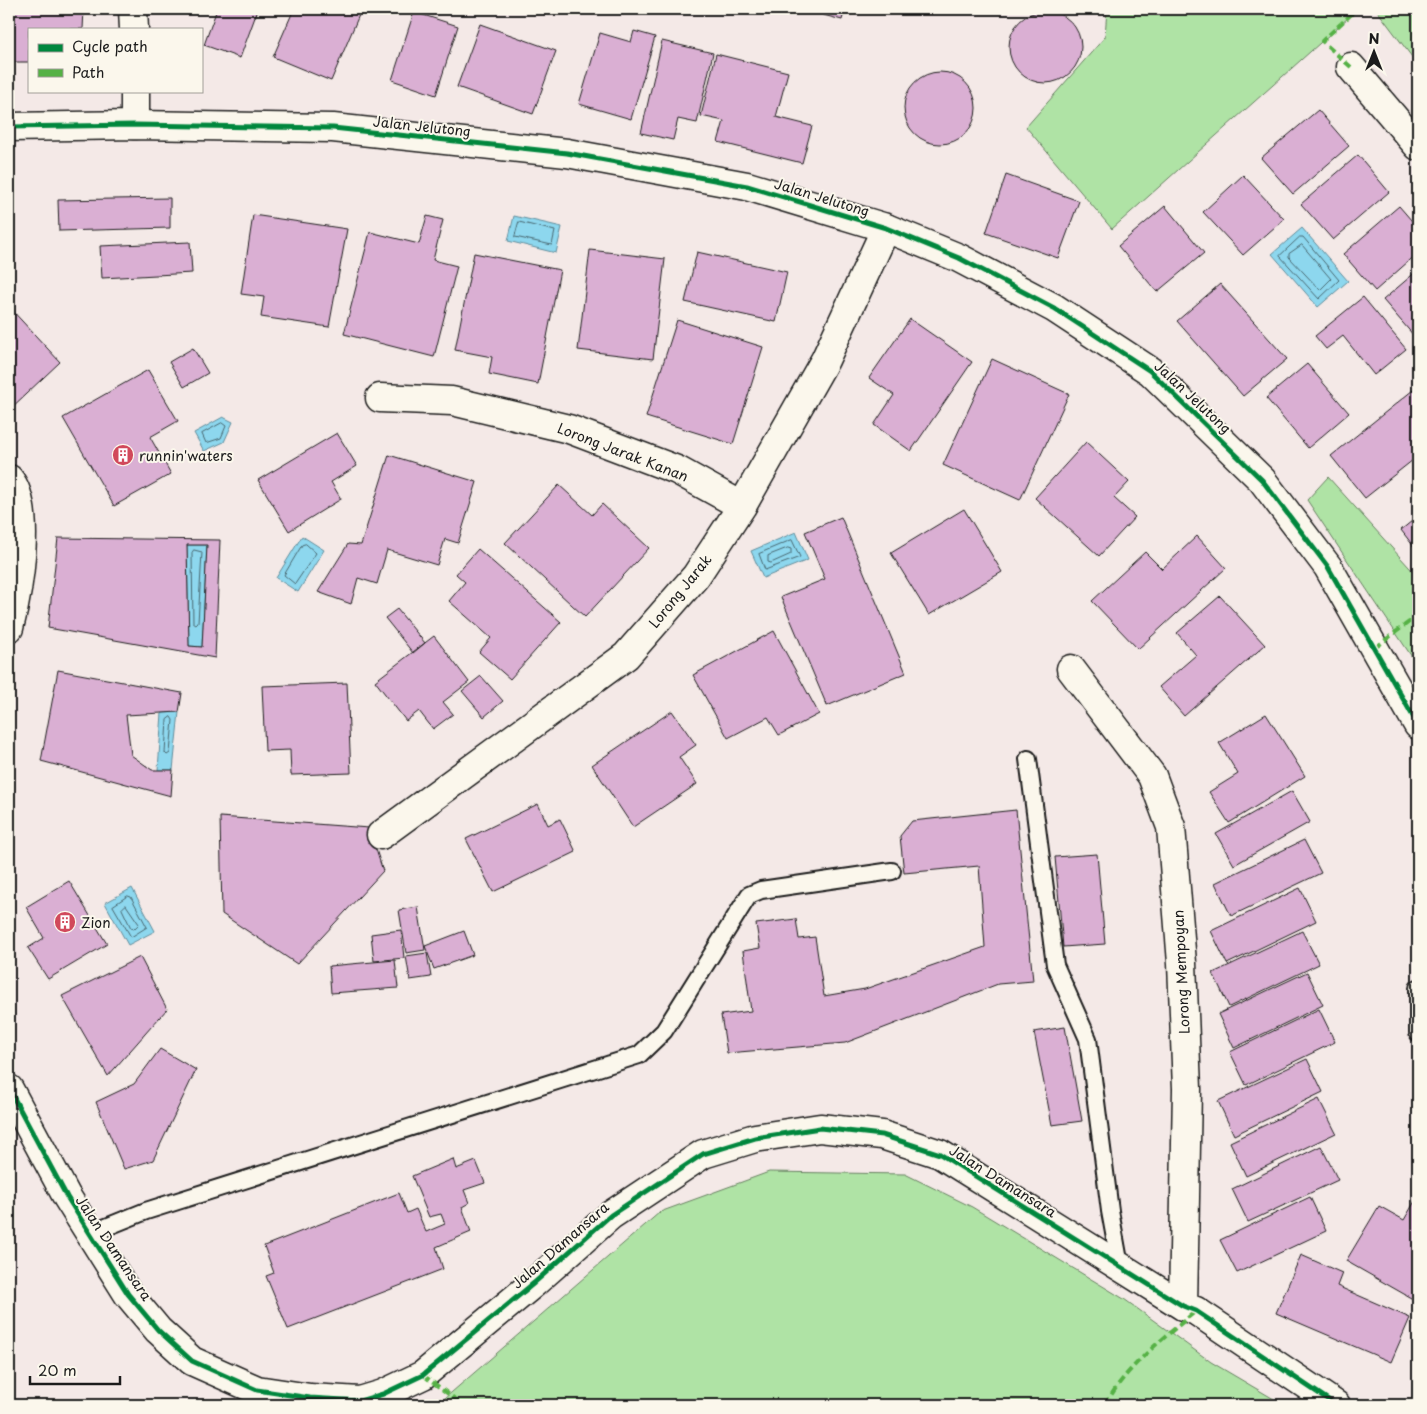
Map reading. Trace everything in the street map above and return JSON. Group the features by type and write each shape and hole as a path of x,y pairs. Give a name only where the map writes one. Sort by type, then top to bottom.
{"street":[{"path":"133,9 134,28"},
{"path":"1351,67 1418,146"},
{"path":"135,92 135,124"},
{"name":"Jalan Jelutong","path":"9,127 135,124 332,128 567,153 747,186 886,228 959,258 1054,308 1150,370 1262,480 1328,567 1418,725"},
{"name":"Lorong Jarak","path":"381,835 626,656 696,576 742,506 824,360 886,228"},
{"name":"Lorong Jarak Kanan","path":"380,398 452,401 569,429 677,470 742,506"},
{"path":"9,479 15,486 23,532 16,600 9,628"},
{"name":"Lorong Mempoyan","path":"1071,669 1152,776 1171,827 1182,962 1187,1089 1183,1306"},
{"name":"Jalan Damansara","path":"9,1089 89,1234 128,1294 158,1330 192,1361 257,1390 310,1398 360,1401 383,1394 423,1375 611,1216 650,1187 703,1154 756,1138 820,1128 882,1135 940,1154 1183,1306 1196,1311 1336,1405"}],"lane":[{"path":"1028,759 1055,964 1088,1039 1110,1211 1120,1266"},
{"path":"89,1234 146,1211 639,1055 664,1031 750,895 762,890 892,871"},
{"path":"1418,988 1418,1033"}],"green space":[{"path":"1107,9 1358,9 1112,229 1026,127 1105,37"},
{"path":"1376,9 1418,9 1418,65"},
{"path":"1328,477 1418,577 1418,666 1307,500"},
{"path":"769,1172 905,1174 972,1207 1124,1299 1211,1362 1284,1405 437,1405 660,1212"}],"water":[{"path":"514,216 562,227 556,253 508,241"},
{"path":"1302,228 1348,281 1318,307 1272,254"},
{"path":"223,417 233,422 224,442 204,451 194,433"},
{"path":"796,532 808,560 763,578 751,551"},
{"path":"302,536 324,550 298,592 276,578"},
{"path":"187,545 207,545 202,647 189,646"},
{"path":"179,712 173,770 158,770 162,713"},
{"path":"132,888 155,931 128,945 105,903"}],"building":[{"path":"12,9 84,9 83,28 28,28 28,62 10,62"},
{"path":"217,9 258,9 240,58 204,45"},
{"path":"294,9 345,9 359,15 331,81 273,57"},
{"path":"801,9 845,9 842,20"},
{"path":"1045,11 1065,17 1075,27 1081,47 1075,67 1065,77 1045,83 1025,77 1015,67 1009,47 1015,27 1025,17"},
{"path":"414,12 458,26 436,95 392,80"},
{"path":"480,24 556,51 533,114 457,87"},
{"path":"634,31 655,37 631,119 579,104 600,33 631,42"},
{"path":"662,41 713,53 697,123 678,119 673,140 641,133"},
{"path":"716,54 788,72 776,117 812,126 802,163 718,142 724,121 701,116"},
{"path":"940,72 960,78 970,88 976,108 970,128 960,138 940,144 920,138 910,128 904,108 910,88 920,78"},
{"path":"1318,110 1349,146 1293,194 1261,158"},
{"path":"1358,155 1389,192 1333,240 1301,204"},
{"path":"1006,175 1079,201 1058,258 986,233"},
{"path":"1243,175 1284,219 1243,255 1203,212"},
{"path":"170,198 170,228 59,231 58,200"},
{"path":"1165,206 1204,253 1157,292 1118,246"},
{"path":"1399,206 1418,228 1418,253 1375,291 1343,254"},
{"path":"253,215 347,229 329,327 261,317 264,297 241,294"},
{"path":"427,216 443,220 433,260 457,266 434,357 344,334 370,232 419,244"},
{"path":"190,242 192,273 102,278 100,246"},
{"path":"590,250 665,259 653,359 578,350"},
{"path":"697,252 787,272 776,322 685,302"},
{"path":"474,253 560,270 538,384 489,374 492,357 455,350"},
{"path":"1418,270 1418,334 1415,337 1383,300"},
{"path":"1220,284 1287,359 1243,396 1177,321"},
{"path":"1363,297 1406,349 1374,375 1343,336 1326,349 1315,336"},
{"path":"9,307 60,362 9,410"},
{"path":"910,319 972,362 911,451 874,425 894,395 869,378"},
{"path":"677,320 763,347 733,444 646,417"},
{"path":"193,348 208,373 184,387 169,362"},
{"path":"992,359 1069,394 1020,500 943,465"},
{"path":"1307,364 1349,413 1308,448 1266,398"},
{"name":"runnin'waters","path":"148,370 178,421 150,437 171,474 114,506 63,418"},
{"path":"1418,386 1418,456 1365,498 1331,456"},
{"path":"337,433 357,466 331,482 341,499 289,531 258,480"},
{"path":"1086,442 1129,482 1114,498 1135,517 1099,556 1035,498"},
{"path":"389,455 477,482 458,543 445,539 437,565 387,550 377,584 358,578 351,604 318,592 348,544 361,545"},
{"path":"559,485 592,515 602,504 649,548 585,617 505,543"},
{"path":"964,509 1002,572 929,615 891,553"},
{"path":"1418,516 1418,552 1401,530"},
{"path":"841,517 906,673 827,706 781,597 825,579 805,532"},
{"path":"1197,536 1226,568 1138,649 1092,601 1145,552 1162,569"},
{"path":"58,538 220,540 215,658 48,628","holes":["187,545 207,545 202,647 189,646"]},
{"path":"478,549 561,622 510,679 479,652 491,638 449,601 465,582 456,574"},
{"path":"1220,596 1265,645 1184,716 1159,687 1196,655 1177,633"},
{"path":"397,609 425,643 413,653 385,618"},
{"path":"774,631 819,714 779,735 768,717 728,738 693,675"},
{"path":"434,636 469,682 443,702 453,714 433,729 419,711 406,721 375,681"},
{"path":"58,670 182,693 179,712 126,715 131,755 152,770 173,770 171,796 41,761"},
{"path":"481,676 503,701 484,717 462,691"},
{"path":"347,683 351,773 291,775 290,750 265,751 262,686"},
{"path":"672,711 696,745 679,757 697,784 633,827 592,765"},
{"path":"1266,714 1305,776 1229,823 1209,792 1238,774 1219,743"},
{"path":"1292,791 1310,822 1234,865 1216,834"},
{"path":"538,804 548,825 560,819 576,852 493,892 466,839"},
{"path":"1016,810 1033,981 998,984 845,1043 727,1053 721,1015 751,1011 743,951 760,948 756,924 796,919 799,939 815,937 824,996 865,989 985,947 979,866 904,873 900,836 912,821"},
{"path":"220,817 369,828 383,871 297,964 222,914"},
{"path":"1304,840 1321,873 1231,916 1215,883"},
{"path":"1097,854 1105,944 1063,947 1055,857"},
{"name":"Zion","path":"69,881 107,944 48,979 28,948 44,938 26,907"},
{"path":"1300,888 1316,921 1227,964 1211,931"},
{"path":"418,907 425,950 406,953 399,910"},
{"path":"401,930 404,958 374,961 371,934"},
{"path":"464,931 473,955 434,969 425,946"},
{"path":"1302,931 1319,964 1229,1007 1213,973"},
{"path":"427,953 431,977 410,980 406,956"},
{"path":"140,957 167,1009 108,1076 62,996"},
{"path":"395,960 398,988 331,993 329,966"},
{"path":"1307,972 1323,1005 1234,1048 1218,1014"},
{"path":"1319,1009 1335,1042 1246,1085 1230,1052"},
{"path":"1065,1027 1082,1121 1052,1125 1034,1032"},
{"path":"160,1049 196,1070 153,1160 124,1169 96,1102 134,1084"},
{"path":"1307,1059 1323,1092 1234,1135 1218,1101"},
{"path":"1319,1099 1336,1133 1246,1176 1230,1142"},
{"path":"1321,1146 1338,1180 1248,1222 1232,1189"},
{"path":"453,1159 456,1169 476,1161 485,1183 464,1190 469,1203 462,1207 471,1232 436,1247 443,1269 288,1329 266,1276 274,1273 264,1246 399,1193 407,1213 416,1209 426,1232 445,1224 441,1214 429,1217 412,1176"},
{"path":"1418,1196 1418,1302 1346,1261 1379,1206 1404,1220"},
{"path":"1310,1197 1326,1231 1237,1273 1220,1240"},
{"path":"1301,1255 1342,1273 1337,1286 1410,1318 1391,1362 1276,1313"}],"marked path":[{"path":"1351,67 1322,41 1357,9"},
{"path":"1375,648 1409,622 1418,622"},
{"path":"1106,1405 1122,1379 1133,1367 1196,1311"},
{"path":"423,1375 463,1405"}],"cycle path":[{"path":"9,127 135,125 333,128 567,153 747,186 886,228 959,258 1054,308 1150,371 1262,480 1328,567 1418,725"},
{"path":"9,1089 67,1197 128,1294 158,1330 192,1361 257,1390 310,1398 360,1401 383,1394 423,1375 534,1283 611,1215 703,1154 755,1138 820,1128 882,1135 940,1154 1183,1306 1196,1311 1336,1405"}],"place":[{"name":"runnin'waters","path":"123,455"},
{"name":"Zion","path":"65,922"}]}
